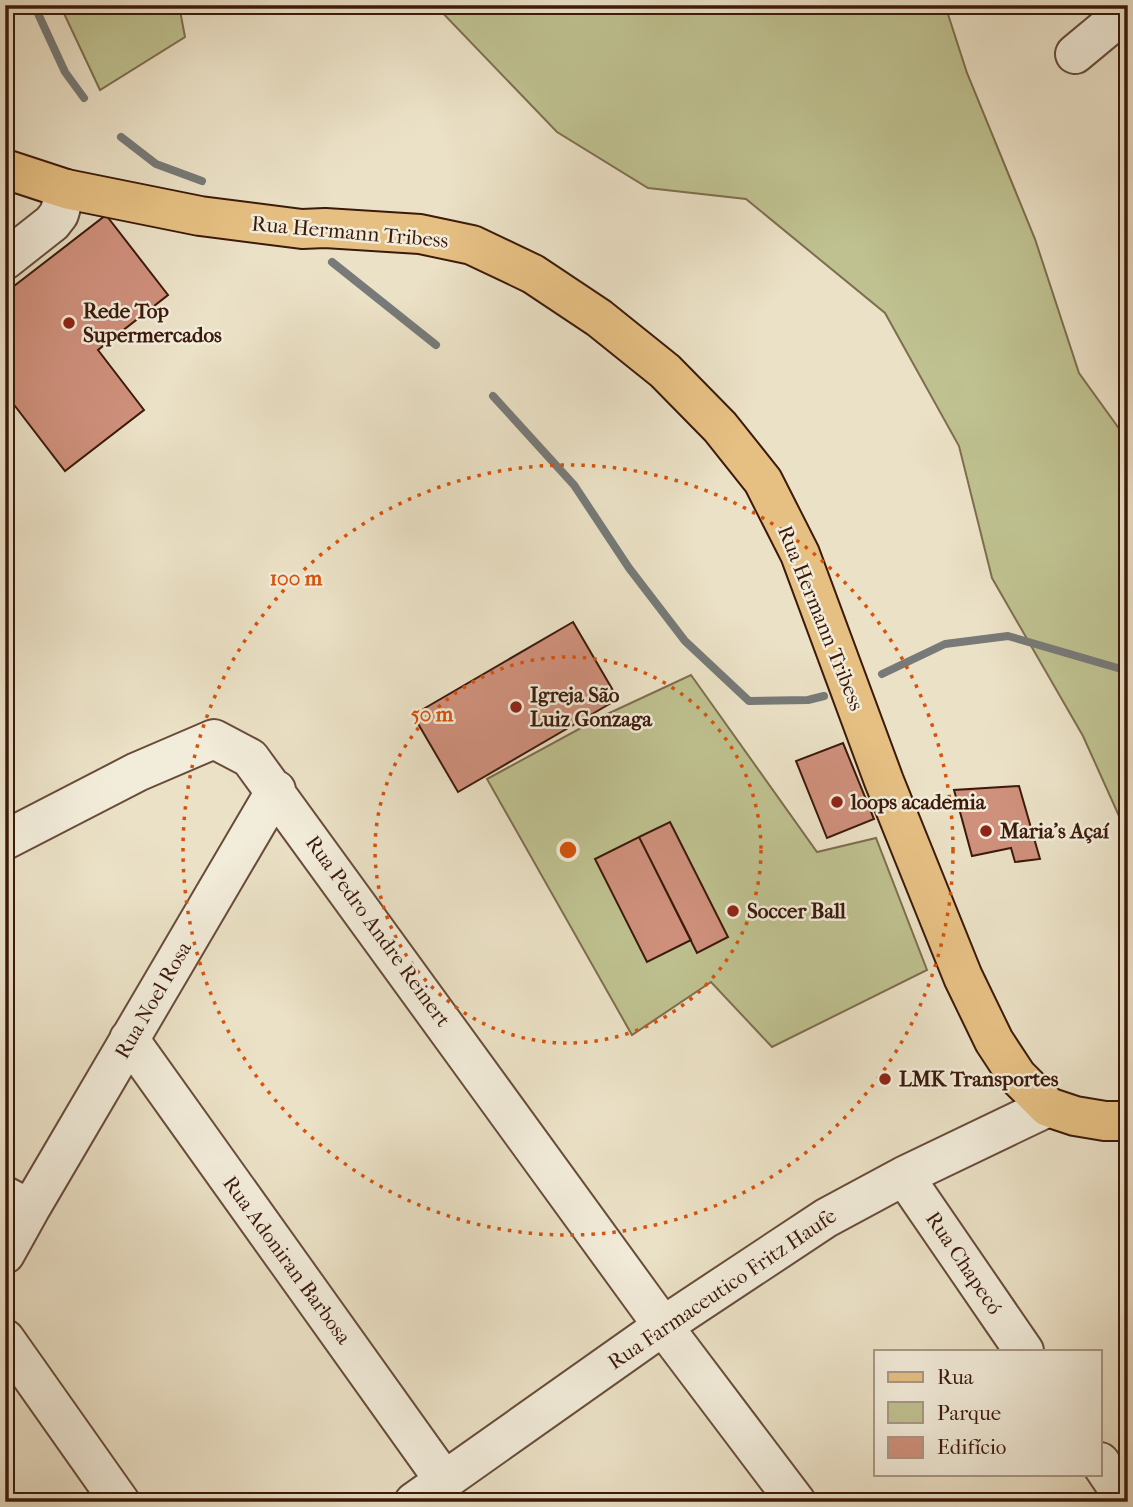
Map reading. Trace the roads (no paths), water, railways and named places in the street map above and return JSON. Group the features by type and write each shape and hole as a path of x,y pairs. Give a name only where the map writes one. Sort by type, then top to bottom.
{"main road":[{"name":"Rua Hermann Tribess","path":"5,169 66,189 237,221 302,229 420,234 472,245 533,274 599,318 665,371 720,427 762,481 800,554 884,781 963,977 994,1041 1017,1076 1048,1107 1105,1121 1128,1121"}],"street":[{"path":"1075,54 1128,10"},
{"path":"5,260 52,223 59,214 66,189"},
{"name":"Rua Pedro Andre Reinert","path":"5,839 137,772 214,739 250,758 276,790 663,1326 796,1502"},
{"name":"Rua Noel Rosa","path":"5,1254 17,1202 129,1039 276,790"},
{"name":"Rua Adoniran Barbosa","path":"129,1039 429,1491"},
{"name":"Rua Farmaceutico Fritz Haufe","path":"429,1491 663,1326 826,1218 904,1176 1048,1107"},
{"name":"Rua Chapecó","path":"904,1176 1023,1350"},
{"path":"5,1339 120,1502"},
{"path":"1102,1465 1127,1502"}],"waterway":[{"path":"34,5 65,72 84,98"},
{"path":"121,137 156,164 202,181"},
{"path":"332,262 436,345"},
{"path":"493,396 574,485 629,568 685,641 749,701 808,700 824,696"},
{"path":"882,674 945,644 1008,636 1128,671"}],"place":[{"name":"Rede Top Supermercados","path":"69,323"},
{"name":"Igreja São Luiz Gonzaga","path":"516,707"},
{"name":"loops academia","path":"837,802"},
{"name":"Maria's Açaí","path":"986,831"},
{"name":"Soccer Ball","path":"733,911"},
{"name":"LMK Transportes","path":"885,1079"}]}
